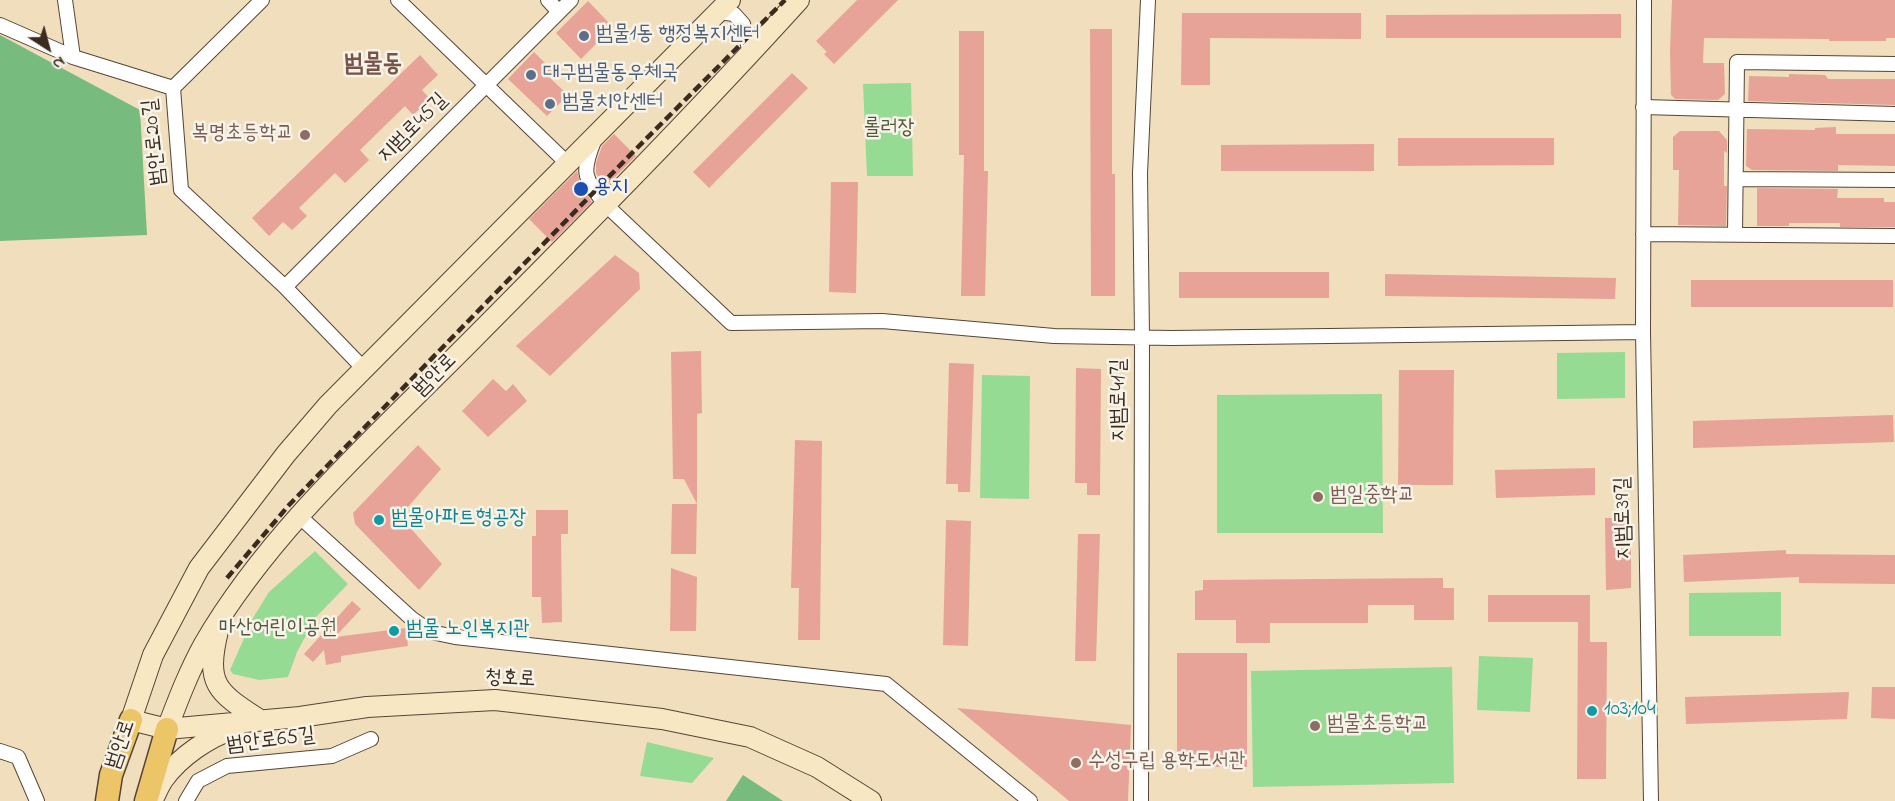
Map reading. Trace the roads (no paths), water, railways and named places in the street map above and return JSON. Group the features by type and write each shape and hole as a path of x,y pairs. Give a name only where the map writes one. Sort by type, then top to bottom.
{"highway":[{"name":"범안로","path":"106,801 111,775 131,720"},
{"name":"범안로","path":"146,801 167,729"}],"main road":[{"name":"범안로","path":"167,729 187,678 222,616 299,516 606,204 799,0"},
{"name":"범안로","path":"131,720 153,655 198,568 286,454 328,405 724,6"},
{"path":"222,616 214,648 214,680 226,698 260,720"},
{"name":"청호로","path":"131,720 167,729 300,717 367,707 495,700 662,720 750,737 817,767 871,801"},
{"path":"152,801 163,779 214,735 260,720"}],"street":[{"path":"65,0 73,57"},
{"path":"398,0 567,163"},
{"path":"548,0 560,12"},
{"name":"지범로45길","path":"285,287 571,0"},
{"name":"지범로41길","path":"1142,801 1140,173 1148,0"},
{"name":"지범로39길","path":"1644,0 1642,332 1651,801"},
{"path":"173,88 257,2"},
{"path":"724,6 743,24 750,53"},
{"name":"범안로20길","path":"0,26 73,57 173,88 181,190 285,287 364,369"},
{"path":"1736,234 1737,62 1895,64"},
{"path":"1643,107 1895,114"},
{"path":"597,133 585,164 589,183 606,204 731,323 882,321 1054,336 1142,337 1642,332"},
{"path":"1736,179 1895,180"},
{"path":"1642,234 1895,236"},
{"path":"299,516 411,618 431,632 456,637 886,684 1030,801"},
{"name":"범안로65길","path":"186,801 198,781 227,766 332,756 371,739"},
{"path":"0,751 18,757 37,801"}],"railway":[{"path":"227,578 289,505 632,153 785,0"}],"place":[{"name":"범물1동 행정복지센터","path":"584,36"},
{"name":"대구범물동우체국","path":"531,75"},
{"name":"범물치안센터","path":"550,104"},
{"name":"복명초등학교","path":"305,135"},
{"name":"용지","path":"581,189"},
{"name":"범일중학교","path":"1318,497"},
{"name":"범물아파트형공장","path":"379,520"},
{"name":"범물 노인복지관","path":"394,631"},
{"name":"103;104","path":"1592,711"},
{"name":"범물초등학교","path":"1315,726"},
{"name":"수성구립 용학도서관","path":"1076,763"}],"district":[{"name":"범물동","path":"373,66"}],"park label":[{"name":"롤러장","path":"889,130"},
{"name":"마산어린이공원","path":"278,630"}]}
